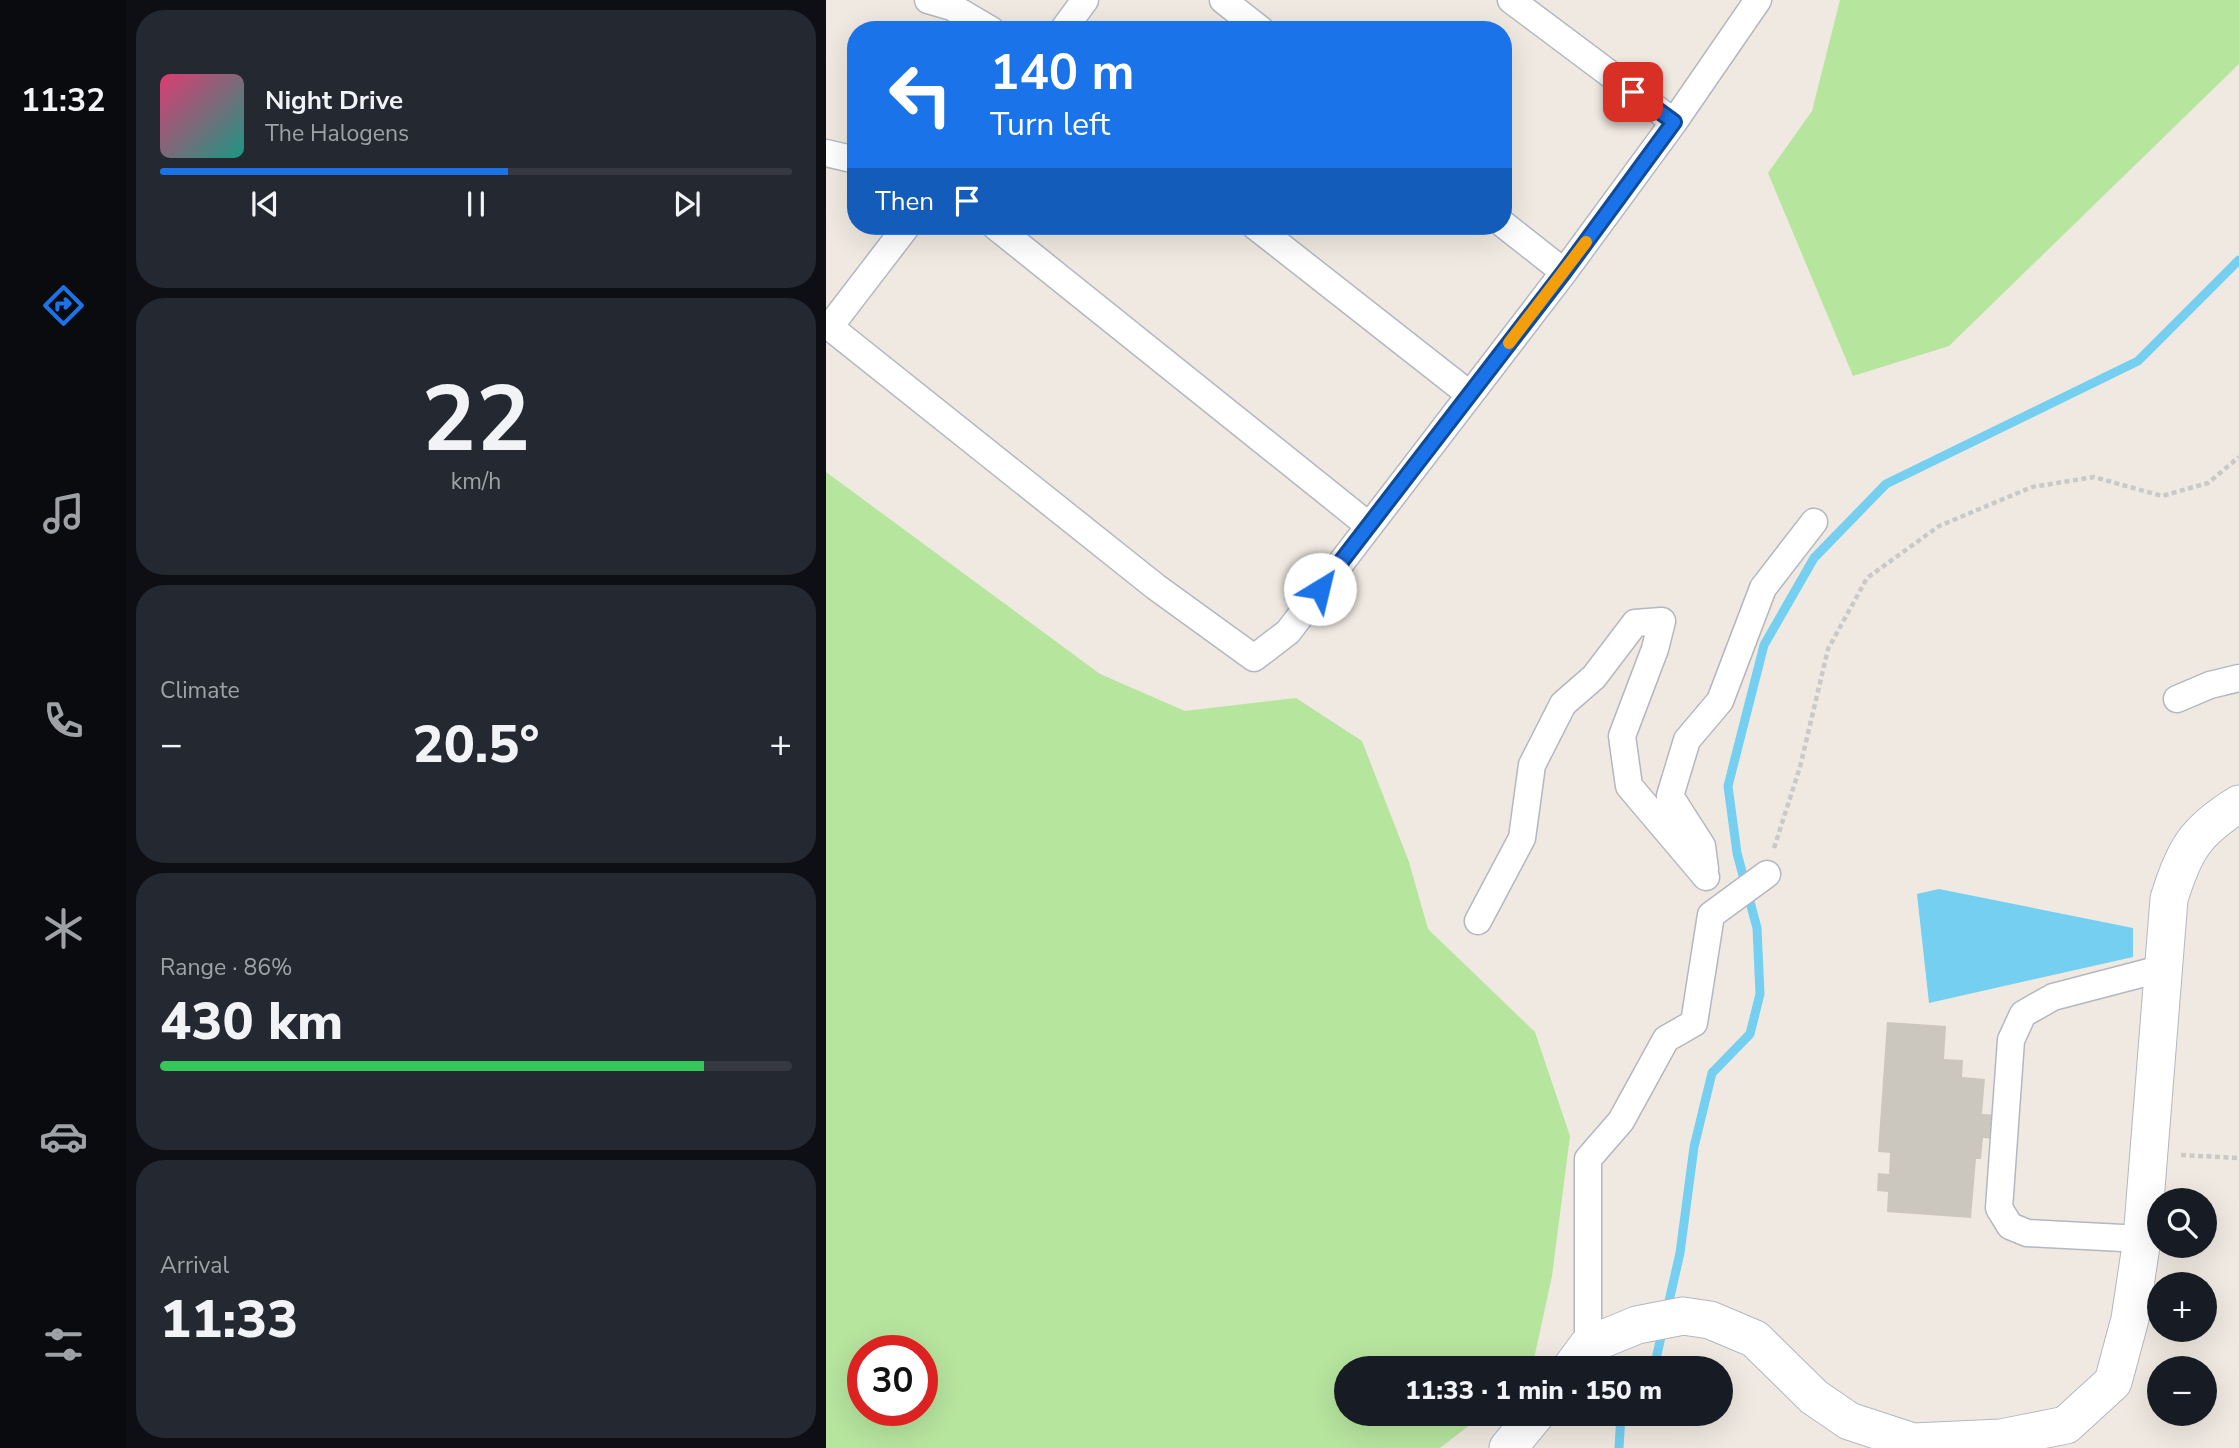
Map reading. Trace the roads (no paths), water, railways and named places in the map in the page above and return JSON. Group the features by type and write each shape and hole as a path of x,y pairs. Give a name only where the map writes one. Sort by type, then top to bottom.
{"street":[{"path":"928,0 952,7 976,21"},
{"path":"1070,21 1085,0"},
{"path":"1223,0 1250,21"},
{"path":"1511,0 1674,122"},
{"path":"900,235 828,325 1156,587 1254,658 1288,632 1564,272 1674,122 1758,0"},
{"path":"826,153 847,158"},
{"path":"1512,230 1564,272"},
{"path":"1006,235 1368,525"},
{"path":"1266,235 1469,394"},
{"path":"1706,877 1702,846 1670,796 1687,740 1720,701 1763,587 1814,522"},
{"path":"1478,920 1522,838 1532,765 1563,704 1594,677 1635,624 1662,621 1655,649 1622,736 1629,786 1706,877 1721,908 1694,1023 1666,1039 1621,1121 1588,1160 1580,1356"},
{"path":"2178,699 2210,685 2239,678"},
{"path":"1582,1356 1646,1324 1682,1316 1710,1320 1755,1339 1814,1397 1849,1421 1913,1442 2001,1438 2066,1424 2113,1382 2130,1319 2142,1239 2169,899 2181,859 2210,822 2239,804"},
{"path":"1721,908 1764,876"},
{"path":"2142,1239 2027,1233 2010,1226 1999,1208 2011,1040 2023,1014 2053,997 2164,968"},
{"path":"1508,1448 1526,1426"}],"water":[{"path":"1939,889 2133,928 2133,957 1929,1003 1917,894"}],"waterway":[{"path":"1667,1310 1680,1253 1694,1147 1712,1073 1750,1034 1760,994 1757,928 1737,853 1728,786 1764,645 1814,558 1886,484 2138,361 2239,260"},
{"path":"1657,1356 1663,1328"},
{"path":"1619,1448 1620,1426"}]}
